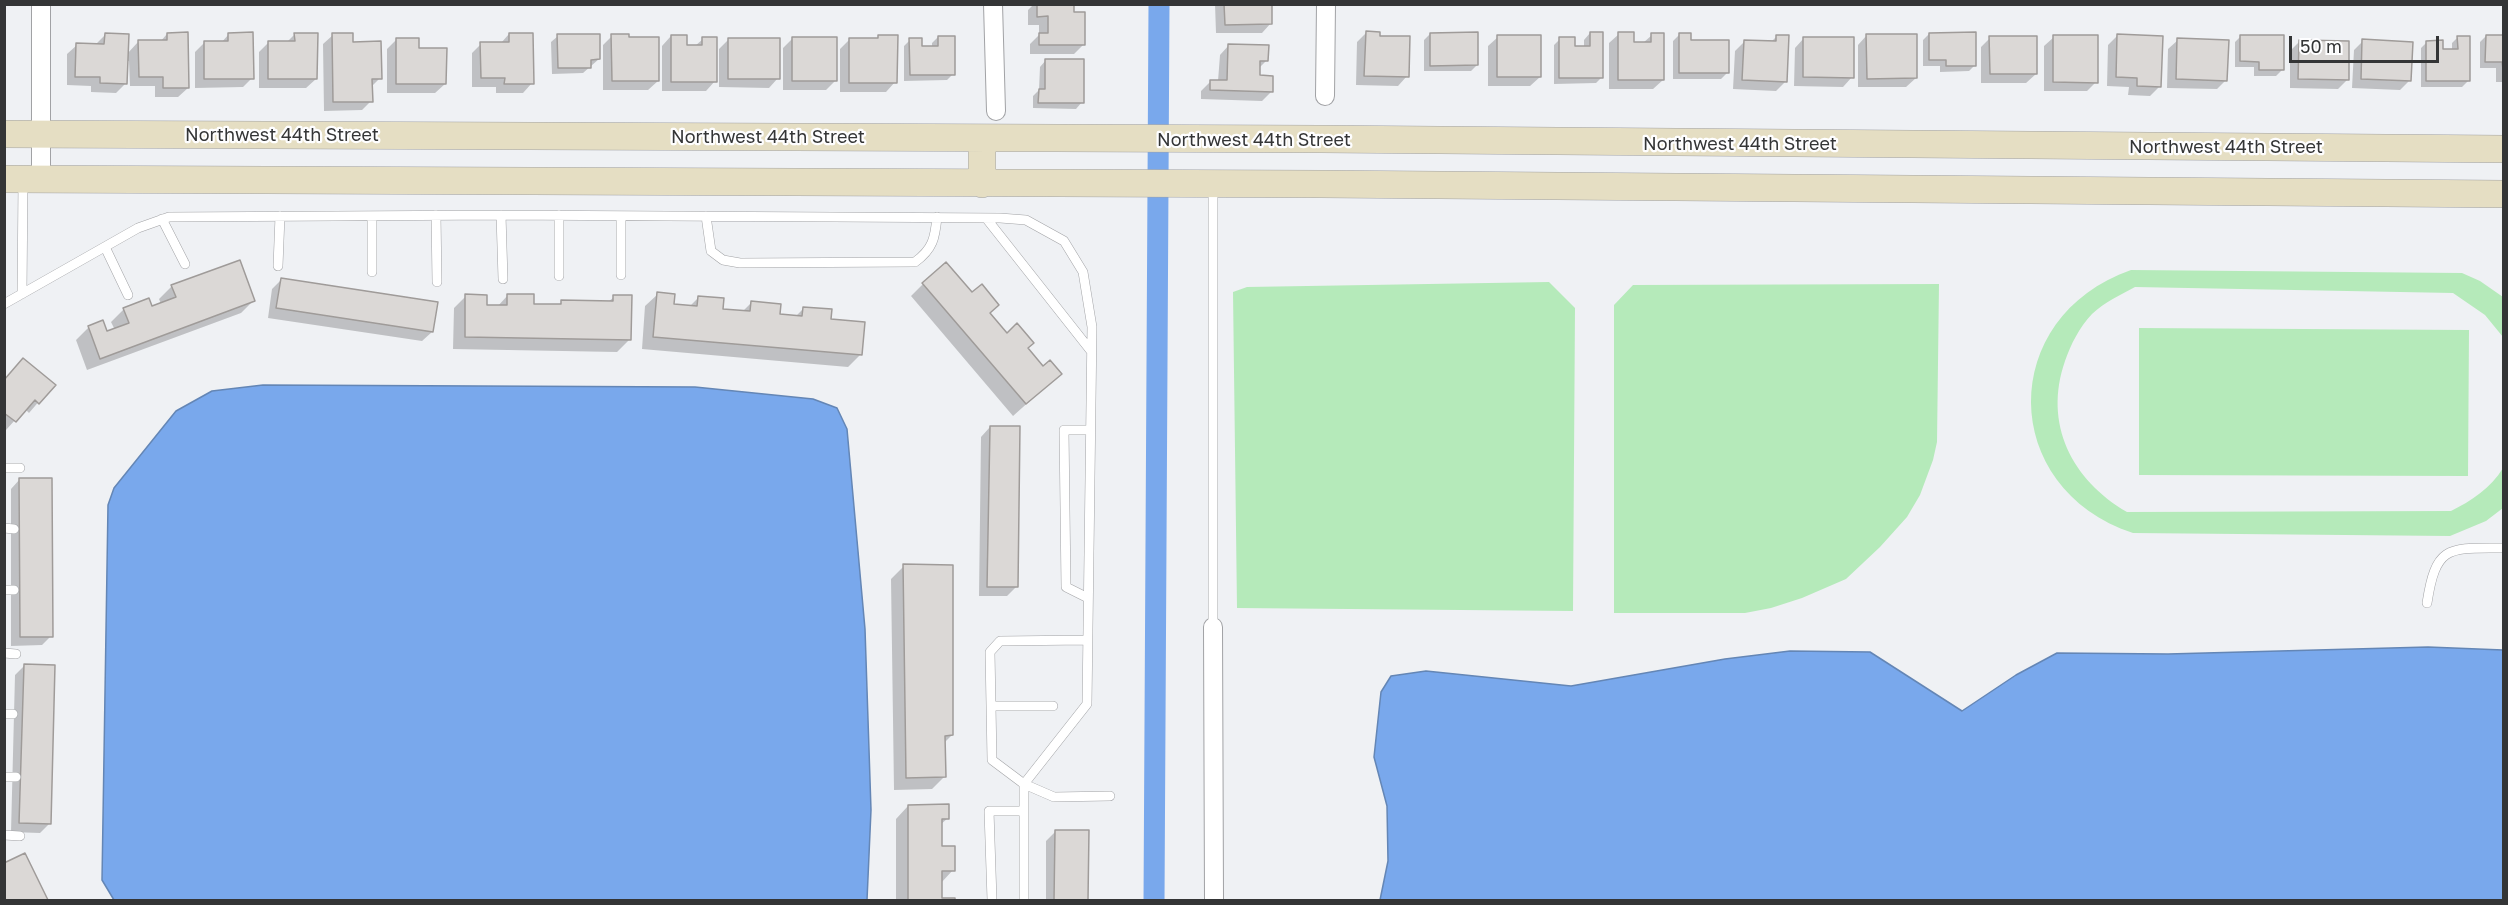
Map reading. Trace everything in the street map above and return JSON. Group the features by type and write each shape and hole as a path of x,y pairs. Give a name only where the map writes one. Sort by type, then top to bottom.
{"street":[{"path":"41,4 42,134 23,179 2504,194"},
{"path":"993,4 996,111"},
{"path":"1325,96 1326,4"},
{"name":"Northwest 44th Street","path":"4,134 982,138 2504,149"},
{"path":"982,138 982,184"},
{"path":"1213,627 1214,900"}],"lane":[{"path":"22,294 23,179"},
{"path":"1213,185 1213,627"},
{"path":"436,215 437,282"},
{"path":"501,215 503,279"},
{"path":"4,304 138,228 169,217 559,215 986,218 1026,220 1064,241 1083,272 1092,327 1087,704 1024,784 1024,900"},
{"path":"559,215 559,276"},
{"path":"278,266 280,216"},
{"path":"372,216 372,272"},
{"path":"621,216 621,275"},
{"path":"706,216 711,251 723,261 740,263 915,261 927,254 935,241 937,217"},
{"path":"986,218 1091,351"},
{"path":"162,219 185,264"},
{"path":"105,247 128,295"},
{"path":"1088,598 1066,587 1064,430 1090,430"},
{"path":"4,468 20,468"},
{"path":"2427,603 2431,577 2438,563 2448,551 2466,548 2504,548"},
{"path":"1087,640 1000,641 990,652 992,760 1024,784 1054,796 1110,796"},
{"path":"4,653 16,654"},
{"path":"991,706 1053,706"},
{"path":"4,777 16,777"},
{"path":"992,900 989,811 1024,811"},
{"path":"4,835 20,836"}],"green space":[{"path":"2131,270 2462,273 2480,281 2503,297 2503,337 2485,315 2453,293 2135,287 2097,310 2079,331 2065,361 2059,384 2058,407 2060,428 2077,467 2091,484 2127,512 2451,511 2480,493 2493,482 2503,468 2503,508 2486,521 2450,536 2133,533 2089,511 2057,480 2038,442 2031,402 2037,362 2056,325 2087,293"},
{"path":"1549,282 1575,308 1573,611 1237,608 1233,292 1247,287"},
{"path":"1939,284 1937,442 1933,460 1920,495 1907,517 1880,547 1846,579 1802,598 1771,608 1745,613 1614,613 1614,305 1633,285"},
{"path":"2139,328 2469,330 2468,476 2139,475"}],"water":[{"path":"263,385 695,387 813,399 837,408 847,429 865,629 871,810 867,900 114,900 102,880 108,505 114,488 176,411 212,391"},
{"path":"2428,647 2503,650 2503,900 1380,900 1388,861 1387,806 1374,757 1381,692 1391,676 1426,671 1571,686 1725,659 1790,651 1870,652 1962,711 2016,675 2057,653 2168,654"}],"building":[{"path":"1037,4 1074,4 1074,12 1085,12 1085,45 1039,45 1039,33 1048,33 1048,16 1037,17"},
{"path":"1224,4 1272,4 1272,24 1225,25"},
{"path":"1366,31 1380,32 1380,36 1410,36 1409,77 1364,76"},
{"path":"188,32 189,88 163,88 163,77 139,77 138,40 167,40 167,33"},
{"path":"253,32 254,79 204,79 204,41 228,41 228,33"},
{"path":"1478,32 1478,65 1430,66 1430,33"},
{"path":"1590,32 1603,32 1603,78 1559,78 1559,37 1575,37 1575,46 1590,46"},
{"path":"1618,32 1634,32 1634,42 1651,42 1651,33 1664,33 1664,80 1618,80"},
{"path":"1976,32 1976,66 1946,66 1946,60 1929,60 1929,33"},
{"path":"105,33 129,34 127,84 100,83 100,77 75,77 76,43 104,44"},
{"path":"294,33 318,33 317,79 268,79 268,41 295,41"},
{"path":"332,33 353,33 353,42 381,41 382,79 372,79 373,102 333,102"},
{"path":"509,33 533,33 534,84 504,84 505,78 481,78 480,42 509,42"},
{"path":"1679,33 1691,33 1691,40 1729,40 1729,73 1679,73"},
{"path":"557,34 600,34 600,59 591,60 591,68 558,68"},
{"path":"611,34 629,34 629,37 659,37 659,81 612,81"},
{"path":"1866,34 1917,34 1917,78 1867,79"},
{"path":"2117,34 2163,36 2161,87 2137,86 2137,78 2116,77"},
{"path":"671,35 687,35 687,45 702,45 702,37 717,37 717,82 671,82"},
{"path":"878,35 898,35 897,83 849,83 849,38 878,38"},
{"path":"1497,35 1541,35 1541,77 1497,77"},
{"path":"1776,35 1789,35 1787,82 1742,80 1744,40 1776,41"},
{"path":"2053,35 2098,35 2098,83 2053,82"},
{"path":"2240,35 2284,35 2284,70 2259,70 2259,62 2240,61"},
{"path":"2486,35 2504,35 2504,77 2502,62 2485,62"},
{"path":"938,36 955,36 955,75 910,75 909,38 922,38 922,46 938,46"},
{"path":"1989,36 2037,36 2037,74 1990,74"},
{"path":"2457,36 2470,36 2470,81 2426,81 2426,41 2443,40 2443,49 2458,49"},
{"path":"792,37 837,37 837,81 792,81"},
{"path":"1803,37 1854,37 1854,78 1803,77"},
{"path":"396,38 419,38 419,48 447,48 446,84 396,84"},
{"path":"728,38 780,38 780,79 728,79"},
{"path":"2177,38 2229,40 2227,81 2176,79"},
{"path":"2362,39 2413,42 2411,81 2361,79"},
{"path":"2299,40 2349,41 2349,80 2298,79"},
{"path":"1228,44 1269,45 1268,61 1260,61 1260,75 1273,76 1273,92 1210,90 1210,80 1227,80"},
{"path":"1045,59 1084,59 1084,103 1038,103 1039,89 1045,89"},
{"path":"240,260 255,301 100,359 88,326 103,320 107,331 129,323 123,308 149,298 152,306 176,297 171,285"},
{"path":"946,262 972,292 982,284 999,305 990,313 1007,333 1017,323 1034,343 1028,348 1043,366 1050,360 1062,374 1026,404 922,283"},
{"path":"281,278 438,302 433,332 276,308"},
{"path":"657,292 675,294 674,304 697,306 698,296 724,298 723,309 750,311 751,301 781,304 780,314 802,316 803,307 832,309 831,319 865,322 862,355 653,337"},
{"path":"465,294 487,295 487,305 507,305 507,294 534,294 534,304 561,304 561,300 613,301 613,295 632,295 631,340 465,337"},
{"path":"23,358 56,385 39,404 35,400 16,422 4,413 4,380"},
{"path":"990,426 1020,426 1018,587 987,587"},
{"path":"19,478 52,478 53,637 20,637"},
{"path":"903,564 953,565 953,735 945,736 946,777 906,778"},
{"path":"24,664 55,665 51,824 19,823"},
{"path":"949,804 949,819 942,819 942,846 955,846 955,871 942,871 942,898 955,898 955,900 908,900 908,805"},
{"path":"1055,830 1089,830 1088,900 1054,900"},
{"path":"25,853 48,900 4,900 4,863"}],"waterway":[{"path":"1154,900 1159,4"}]}
